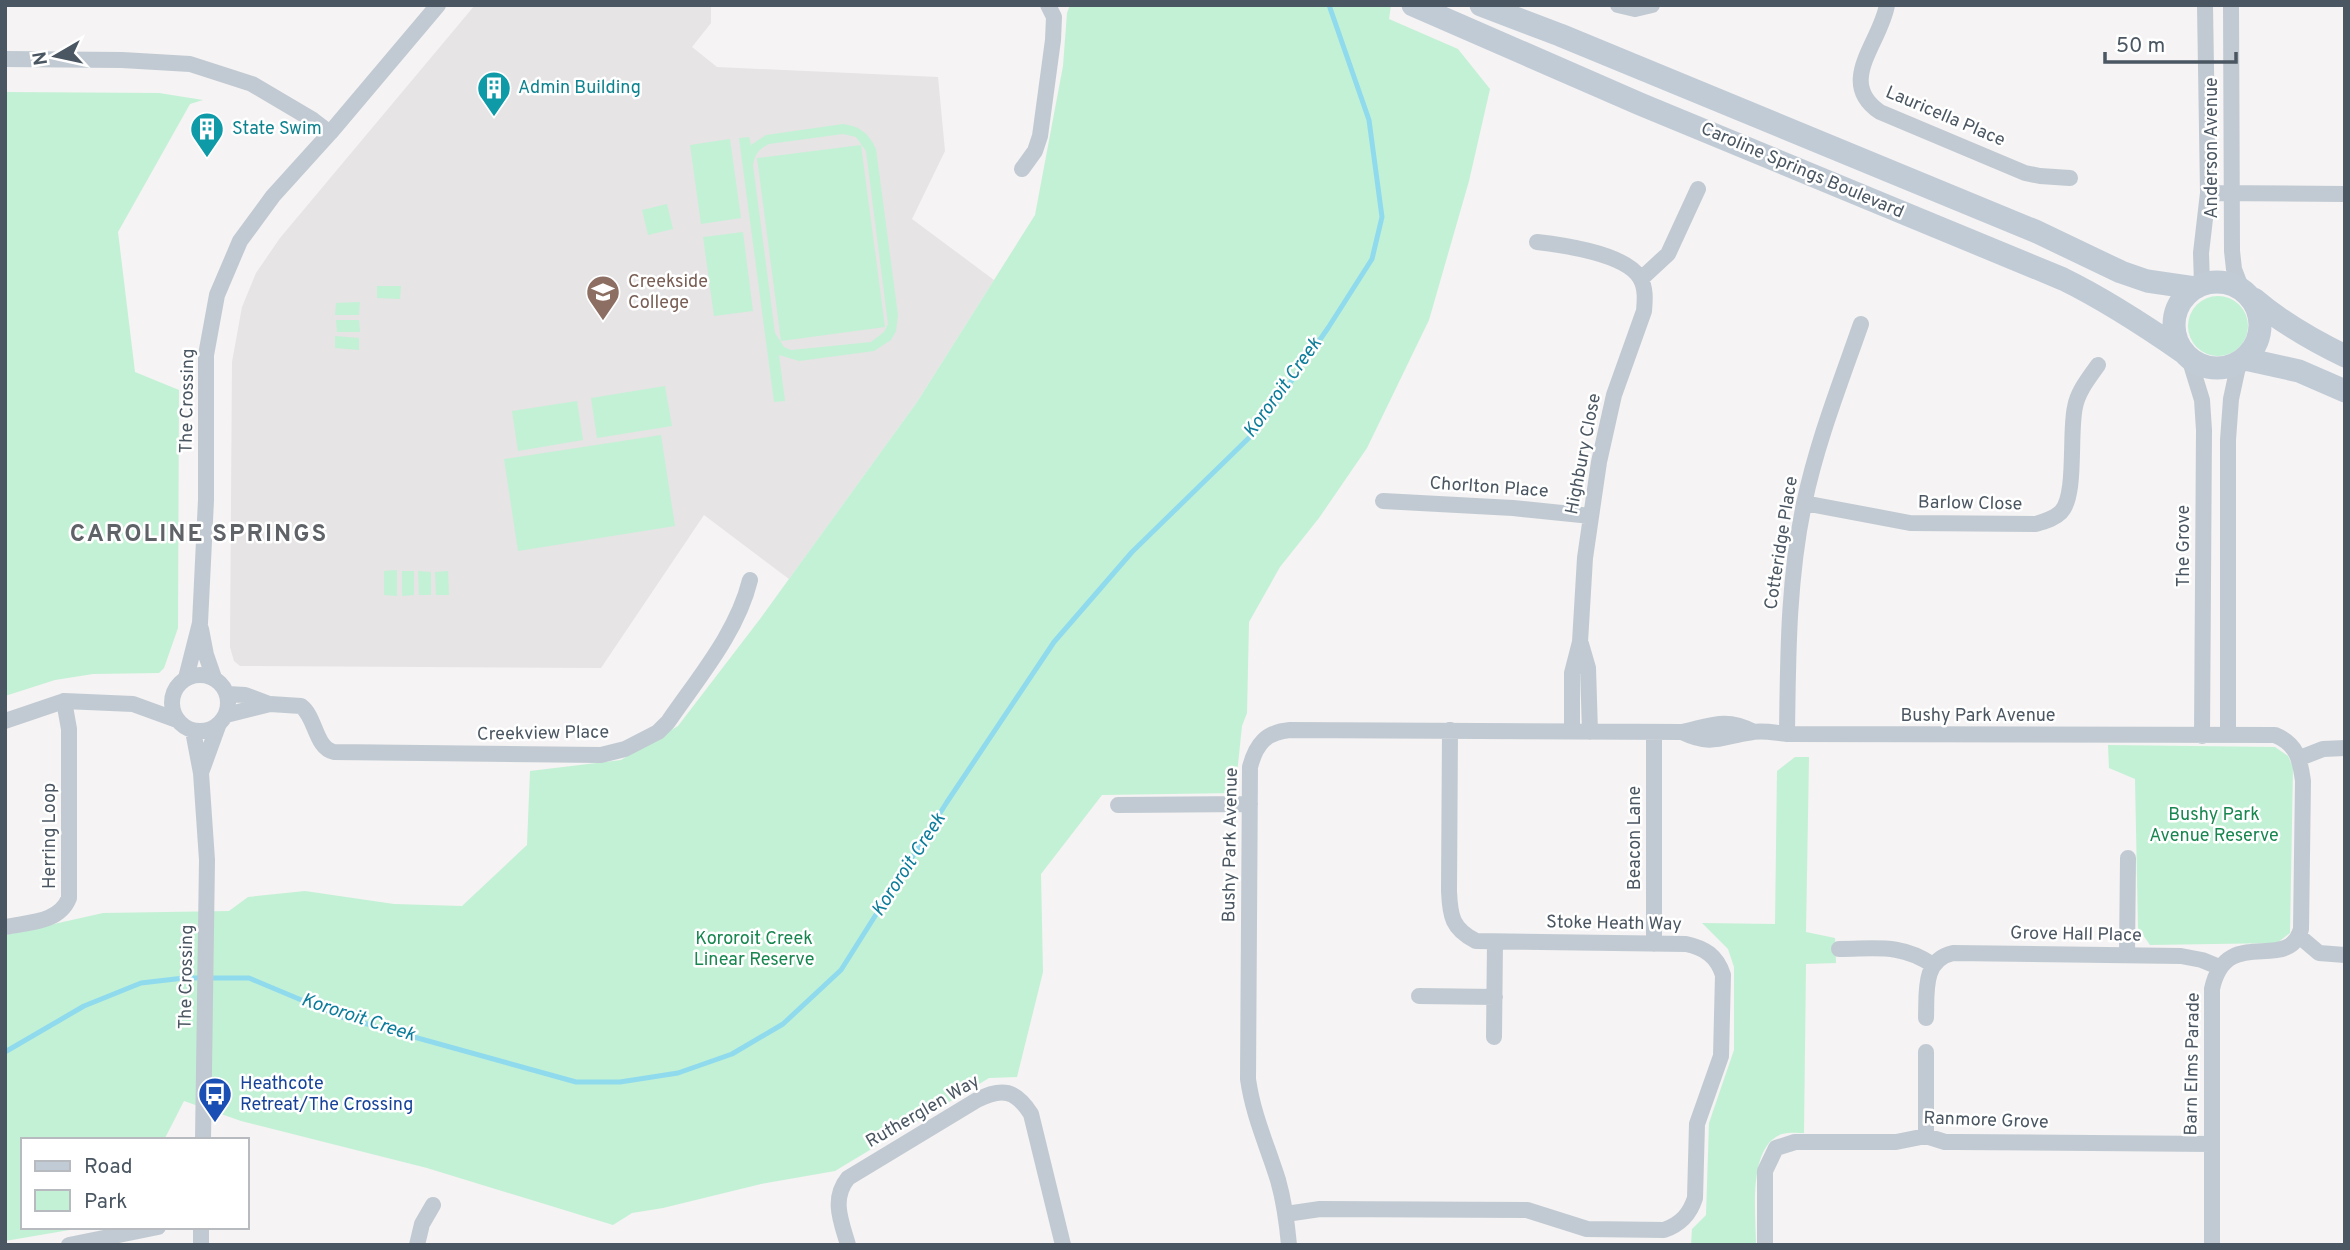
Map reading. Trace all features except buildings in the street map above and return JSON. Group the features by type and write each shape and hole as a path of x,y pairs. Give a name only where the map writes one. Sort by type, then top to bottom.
{"main road":[{"name":"Caroline Springs Boulevard","path":"1413,5 1640,104 2063,279 2103,298 2186,355"},
{"name":"Caroline Springs Boulevard","path":"1482,5 2010,221 2147,281 2198,286"},
{"path":"2246,292 2256,307 2260,321 2254,348 2242,361 2227,368 2213,368 2200,365 2186,355 2176,339 2176,310 2183,298 2198,286 2223,282 2246,292 2278,320 2345,356"},
{"path":"2242,361 2299,371 2345,391"}],"street":[{"name":"The Crossing","path":"186,678 200,623 205,500 206,355 216,295 240,242 273,196 438,5"},
{"path":"1022,169 1035,151 1041,136 1054,29 1054,17 1048,5"},
{"path":"1618,5 1635,9 1652,5"},
{"name":"Lauricella Place","path":"1887,5 1860,76 1863,96 1870,105 1880,113 2025,173 2070,178"},
{"name":"Anderson Avenue","path":"2198,286 2208,193 2205,5"},
{"name":"Anderson Avenue","path":"2231,5 2232,251 2234,269 2246,292"},
{"path":"5,59 122,60 190,64 252,84 307,116 330,133"},
{"path":"1537,242 1584,249 1623,264 1641,279 1668,254 1698,190"},
{"path":"2208,193 2345,194"},
{"name":"Highbury Close","path":"1572,732 1572,673 1580,642 1585,558 1591,516 1614,395 1644,311 1645,299 1641,279"},
{"name":"Cotteridge Place","path":"1787,734 1789,612 1804,503 1824,428 1861,324"},
{"name":"The Grove","path":"2186,355 2201,392 2204,430 2202,736"},
{"path":"2228,735 2228,440 2231,398 2242,361"},
{"name":"Barlow Close","path":"1804,503 1910,523 2036,524 2052,518 2062,511 2068,498 2071,483 2070,436 2075,404 2098,365"},
{"name":"Chorlton Place","path":"1383,501 1513,508 1591,516"},
{"name":"Creekview Place","path":"222,721 270,704 293,704 305,709 323,745 328,751 334,752 613,754 658,732 668,722 735,624 745,602 750,580"},
{"name":"The Crossing","path":"200,623 214,678"},
{"name":"Highbury Close","path":"1580,642 1588,668 1590,732"},
{"path":"133,704 177,720 193,731 202,732 222,721 228,694 214,678 195,675 186,678 173,695 172,703 177,720"},
{"name":"Creekview Place","path":"228,694 245,695 270,704"},
{"path":"5,721 64,701 133,704 173,695"},
{"name":"Herring Loop","path":"5,927 53,918 66,906 69,898 69,729 64,701"},
{"name":"The Crossing","path":"201,773 222,721"},
{"name":"Bushy Park Avenue","path":"1289,1245 1286,1214 1278,1180 1258,1126 1248,1079 1250,767 1256,747 1270,734 1290,730 1682,732 1715,723 1731,723 1754,732 1787,734 2202,736"},
{"name":"Stoke Heath Way","path":"1286,1214 1320,1209 1527,1210 1587,1228 1664,1230 1676,1226 1692,1209 1695,1198 1699,1112 1721,1056 1723,975 1720,965 1706,950 1686,944 1495,942 1476,941 1466,936 1457,928 1452,916 1449,891 1450,730"},
{"name":"The Crossing","path":"193,731 201,773 207,860 203,1138"},
{"name":"Beacon Lane","path":"1654,732 1654,944"},
{"path":"2202,736 2275,735 2285,739 2294,747 2300,758 2304,785 2299,936 2294,943 2281,949 2240,953 2230,957 2219,967"},
{"path":"2300,758 2323,749 2345,748"},
{"path":"1118,805 1250,804"},
{"path":"2127,955 2128,858"},
{"path":"2299,936 2319,953 2345,956"},
{"path":"1494,1037 1495,942"},
{"path":"1839,949 1898,948 1909,951 1933,965 1927,982 1926,1018"},
{"name":"Grove Hall Place","path":"1933,965 1945,955 1953,953 2181,956 2219,967"},
{"name":"Barn Elms Parade","path":"2212,1245 2212,989 2219,967"},
{"path":"1419,996 1495,997"},
{"path":"1926,1052 1926,1136"},
{"name":"Rutherglen Way","path":"848,1245 838,1203 841,1186 848,1178 977,1100 1001,1091 1020,1098 1031,1114 1063,1245"},
{"name":"Ranmore Grove","path":"1765,1245 1765,1171 1776,1148 1795,1142 1896,1142 1926,1136 1945,1142 2212,1144"},
{"path":"416,1245 422,1224 433,1205"},
{"path":"69,1245 148,1229"}],"shaded area":[{"name":"Creekside College","path":"475,5 711,5 711,23 692,47 717,67 938,77 945,151 912,219 994,280 917,402 789,579 704,515 601,668 240,666 234,661 230,647 232,362 242,307 256,273 280,238"}],"green space":[{"name":"Kororoit Creek Linear Reserve","path":"1070,5 1391,5 1389,19 1458,49 1490,89 1469,181 1429,320 1367,448 1319,518 1280,567 1249,622 1247,713 1242,726 1235,793 1102,795 1041,874 1043,972 1017,1077 989,1078 835,1171 761,1184 632,1213 613,1225 427,1168 241,1121 184,1101 165,1138 21,1138 21,1229 75,1229 5,1241 5,935 103,913 229,911 248,897 305,891 394,904 462,906 527,845 530,771 621,760 678,726 760,619 917,402 1035,215 1063,66"},
{"path":"5,92 159,93 203,100 190,104 118,232 135,372 179,390 178,628 164,668 159,673 93,674 55,680 5,696"},
{"path":"843,124 854,126 870,139 876,149 898,315 896,331 891,340 874,351 799,361 779,355 785,401 774,402 739,138 749,137 751,145 766,135","holes":["843,134 856,137 866,151 888,324 884,332 871,342 791,350 784,347 775,333 754,161 758,152 769,144"]},
{"path":"730,139 741,218 701,224 690,145"},
{"path":"861,145 885,327 781,341 757,158"},
{"path":"667,204 673,229 648,235 642,210"},
{"path":"743,232 753,311 714,316 703,237"},
{"path":"377,286 401,286 400,299 377,298"},
{"path":"2212,296 2224,296 2243,309 2248,326 2246,338 2235,351 2224,356 2212,356 2193,343 2188,332 2188,320 2201,301"},
{"path":"360,302 359,315 335,315 336,303"},
{"path":"336,320 359,320 360,332 337,332"},
{"path":"335,336 359,338 359,350 335,348"},
{"path":"665,386 672,426 597,438 591,398"},
{"path":"577,401 583,440 518,451 512,411"},
{"path":"661,435 675,526 518,551 504,459"},
{"path":"397,570 397,596 384,595 384,571"},
{"path":"402,571 414,571 414,595 402,596"},
{"path":"418,571 431,572 431,595 419,595"},
{"path":"448,571 449,595 436,595 435,572"},
{"name":"Bushy Park Avenue Reserve","path":"2108,745 2275,747 2288,756 2293,767 2290,933 2277,943 2150,945 2138,928 2135,779 2109,768"},
{"path":"1795,757 1809,757 1806,932 1835,938 1836,963 1806,964 1804,1133 1782,1134 1771,1141 1763,1152 1756,1183 1756,1245 1691,1245 1692,1229 1706,1215 1709,1123 1734,1050 1734,967 1728,949 1702,923 1775,924 1777,771"}],"waterway":[{"name":"Kororoit Creek","path":"5,1052 84,1006 141,983 184,978 249,978 342,1017 576,1082 620,1082 678,1073 732,1054 783,1024 841,970 947,802 1054,642 1132,552 1258,429 1372,259 1382,217 1369,120 1329,5"}],"place":[{"name":"Admin Building","path":"494,118"},
{"name":"State Swim","path":"207,159"},
{"name":"Creekside College","path":"603,322"},
{"name":"Heathcote Retreat/The Crossing","path":"215,1124"}],"district":[{"name":"CAROLINE SPRINGS","path":"199,535"}]}
